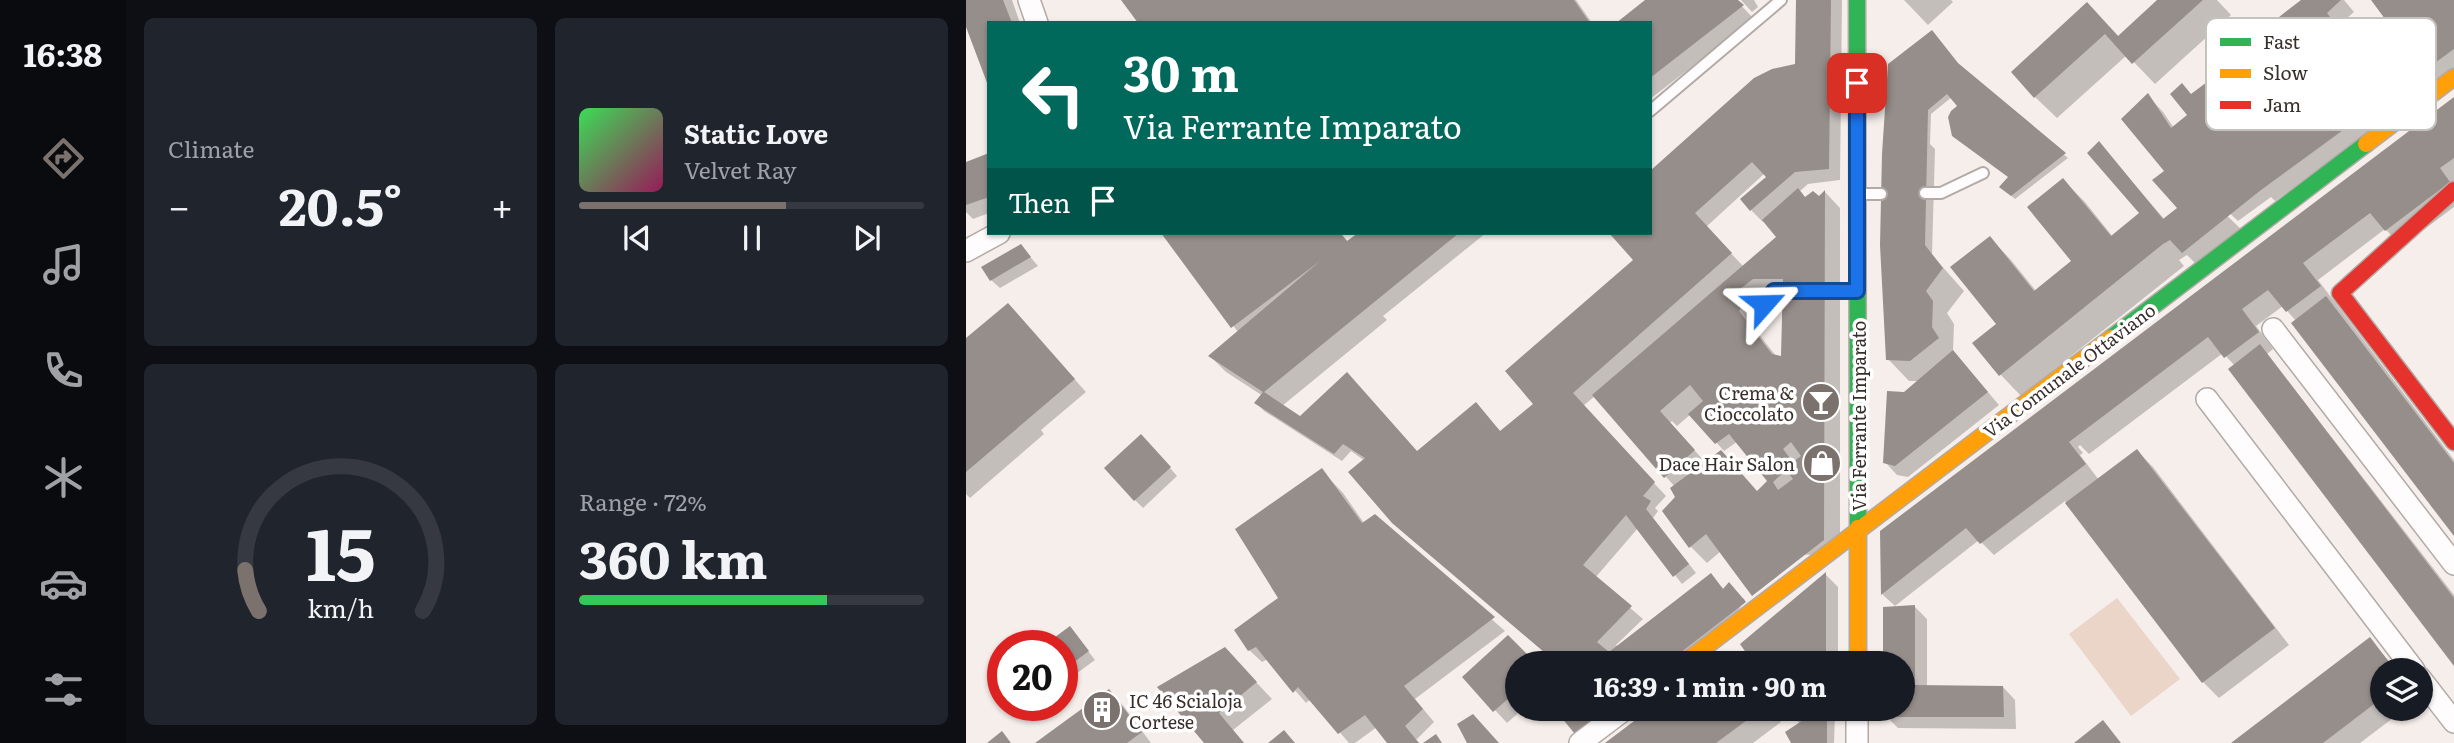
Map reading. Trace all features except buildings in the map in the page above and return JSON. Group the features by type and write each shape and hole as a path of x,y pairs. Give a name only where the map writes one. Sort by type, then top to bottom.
{"street":[{"path":"1029,0 1036,21"},
{"name":"Via Ferrante Imparato","path":"1857,0 1858,651"},
{"name":"Via Comunale Ottaviano","path":"2436,91 2454,77"},
{"name":"Via Comunale Ottaviano","path":"1700,651 2384,130"},
{"path":"2454,190 2340,293 2454,442"},
{"path":"966,251 995,235"},
{"path":"2273,329 2454,564"},
{"path":"2207,399 2405,658"},
{"path":"2433,695 2454,722"},
{"path":"1580,743 1609,721"},
{"path":"1857,721 1857,743"}],"lane":[{"path":"1652,109 1781,0"},
{"path":"1925,193 1941,193 1983,173"},
{"path":"1857,194 1881,194"},
{"path":"1753,317 1774,291 1857,291"}],"shaded area":[{"path":"2117,598 2180,679 2131,716 2069,634"}],"traffic: fast":[{"path":"1857,0 1858,528"},
{"path":"2111,338 2366,144"}],"traffic: slow":[{"path":"2436,91 2454,77"},
{"path":"2366,144 2384,130"},
{"path":"1700,651 2111,338"},
{"path":"1858,528 1858,651"}],"traffic: jam":[{"path":"2454,190 2340,293 2454,442"}],"place":[{"name":"Crema & Cioccolato","path":"1821,402"},
{"name":"Dace Hair Salon","path":"1822,463"},
{"name":"IC 46 Scialoja Cortese","path":"1102,710"}],"route":[{"path":"1764,304 1774,291 1857,291 1857,83"}]}
